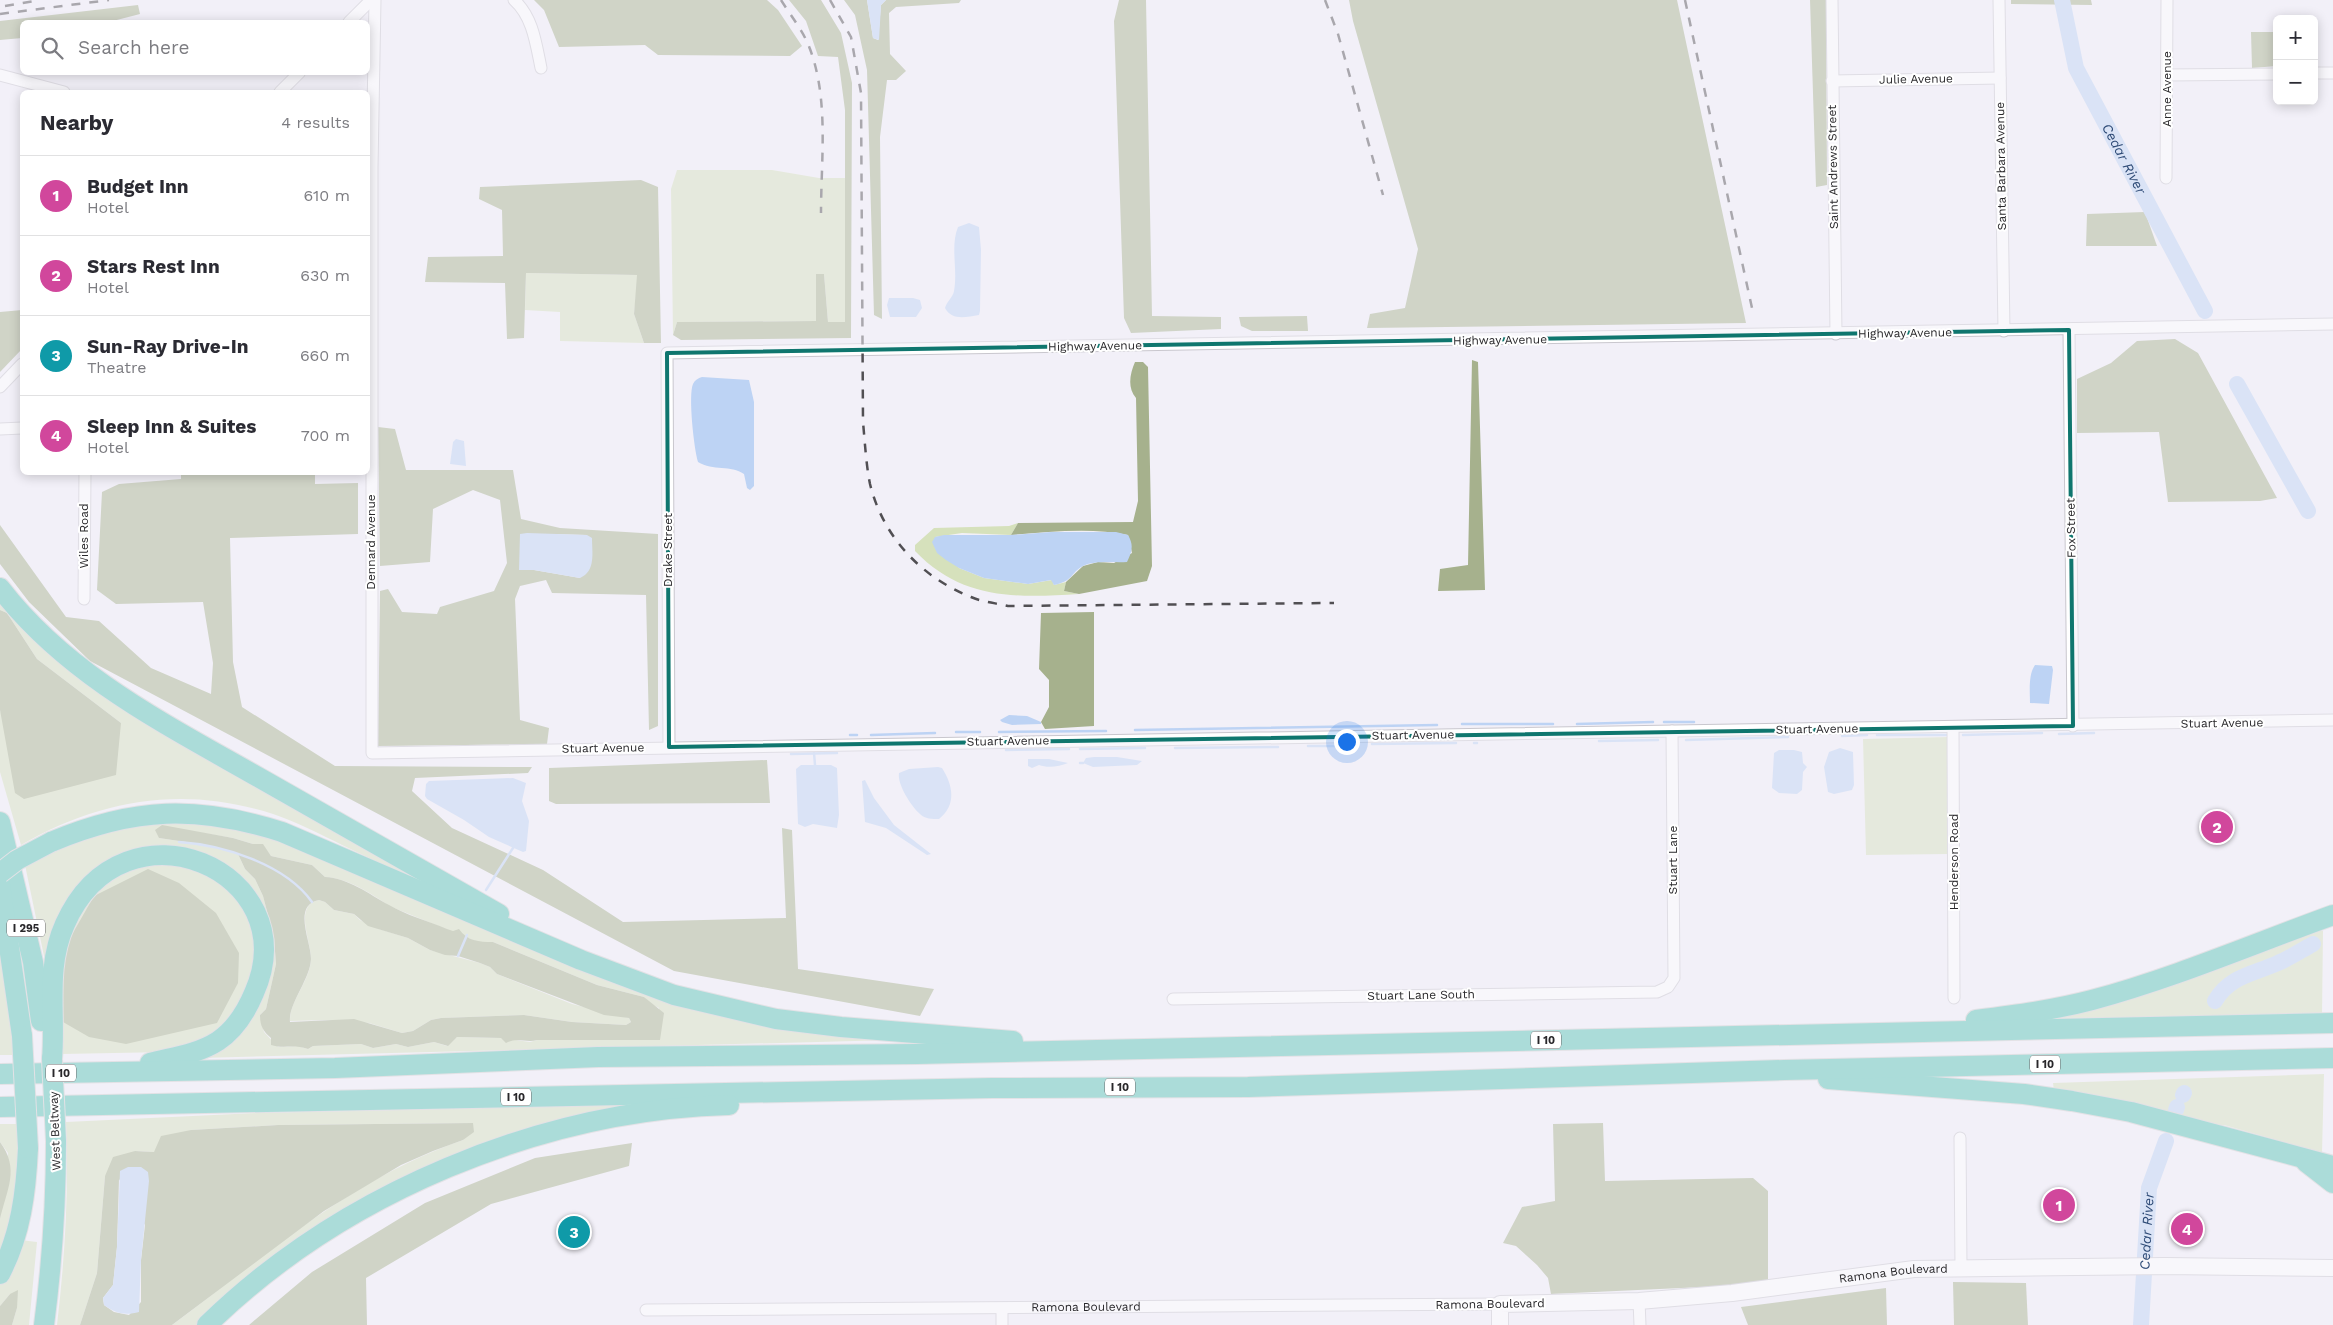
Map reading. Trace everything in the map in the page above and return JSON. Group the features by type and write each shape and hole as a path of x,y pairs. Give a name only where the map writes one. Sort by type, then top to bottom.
{"highway":[{"path":"0,588 47,641 82,669 139,709 581,960"},
{"path":"0,873 17,860 51,842 80,830 114,820 164,813 216,815 282,832 581,960 674,995 776,1019 841,1027 1035,1043 1075,1051"},
{"name":"I 295","path":"0,822 21,905 48,1036"},
{"path":"48,1036 55,954 64,926 81,895 105,872 139,858 158,854 175,855 205,863 233,883 255,913 263,944 262,970 258,984 244,1016 218,1040 193,1052 122,1072"},
{"path":"0,885 22,1036 28,1148 22,1215 15,1242 0,1274"},
{"path":"1872,1033 2025,1013 2092,1000 2134,987 2333,915"},
{"name":"I 10","path":"0,1074 335,1068 598,1057 1075,1051 2333,1023"},
{"name":"West Beltway","path":"44,1325 49,1292 56,1183 52,1059 48,1036"},
{"name":"I 10","path":"0,1107 992,1088 1248,1087 1784,1070 2333,1058"},
{"path":"1784,1070 1837,1081 2024,1094 2072,1101 2130,1112 2333,1166"},
{"path":"207,1325 275,1267 304,1246 377,1201 472,1158 535,1137 635,1115 715,1106 884,1101 992,1088"},
{"path":"2301,1158 2333,1183"}],"street":[{"path":"351,20 371,0"},
{"name":"Dennard Avenue","path":"370,326 375,0"},
{"path":"514,0 523,8 533,32 540,68"},
{"name":"Saint Andrews Street","path":"1832,0 1836,334"},
{"name":"Santa Barbara Avenue","path":"1999,0 2004,331"},
{"name":"Anne Avenue","path":"2166,178 2167,0"},
{"path":"2318,73 2333,73"},
{"path":"2167,75 2273,74"},
{"path":"0,75 56,90"},
{"path":"282,90 297,75"},
{"name":"Julie Avenue","path":"1832,81 2000,78"},
{"name":"Highway Avenue","path":"667,353 2333,324"},
{"name":"Fox Street","path":"2069,330 2073,726"},
{"name":"Drake Street","path":"667,353 669,747"},
{"path":"0,387 20,366"},
{"path":"0,428 20,428"},
{"name":"Wiles Road","path":"84,598 85,475"},
{"name":"Dennard Avenue","path":"369,475 372,753"},
{"name":"Stuart Avenue","path":"372,753 2073,726 2333,720"},
{"name":"Henderson Road","path":"1953,727 1954,998"},
{"name":"Stuart Lane","path":"1668,987 1674,978 1672,731"},
{"name":"Stuart Lane South","path":"1174,999 1657,992 1668,987"},
{"path":"1960,1138 1961,1268"},
{"name":"Ramona Boulevard","path":"646,1310 1002,1309 1639,1302 1758,1290 1887,1271 1961,1268 2165,1266 2333,1268"},
{"path":"1639,1302 1640,1325"},
{"path":"1500,1304 1500,1325"},
{"path":"1002,1309 1002,1325"}],"highlighted area":[{"path":"2069,330 2073,726 669,747 667,353"}],"green space":[{"path":"534,0 767,0 778,10 802,46 790,56 658,55 645,45 559,47 544,10"},
{"path":"789,0 821,0 841,33 852,83 851,338 681,340 673,335 677,322 816,321 816,274 824,274 828,322 845,322 845,110 838,57 818,56 806,21"},
{"path":"844,0 867,0 873,38 878,40 881,5 886,0 961,0 959,3 896,7 889,13 890,54 906,71 896,80 887,80 880,137 882,319 874,315 867,70 855,15"},
{"path":"1119,0 1146,0 1152,316 1221,317 1221,329 1131,333 1124,318 1114,21"},
{"path":"1349,0 1677,0 1746,323 1367,328 1370,314 1405,308 1418,249 1353,21"},
{"path":"1810,0 1826,0 1827,185 1816,187"},
{"path":"2011,0 2091,0 2092,5 2011,4"},
{"path":"138,5 140,14 117,20 20,20 20,38 0,40 0,21"},
{"path":"2251,32 2273,32 2273,66 2252,68"},
{"path":"677,170 772,170 819,178 845,178 845,322 828,322 824,274 816,275 816,321 677,322 673,335 671,189"},
{"path":"641,180 658,187 661,343 644,343 634,314 637,275 526,273 524,338 507,339 505,283 425,282 428,257 503,256 502,210 479,199 480,187"},
{"path":"2145,212 2157,246 2086,246 2087,214"},
{"path":"526,273 638,275 634,314 644,343 560,341 560,312 525,310"},
{"path":"20,310 20,351 0,372 0,312"},
{"path":"1307,316 1308,331 1252,331 1241,326 1239,317"},
{"path":"2175,339 2198,353 2277,498 2260,501 2168,502 2159,432 2077,433 2077,379 2111,363 2137,341"},
{"path":"1472,360 1478,362 1485,590 1438,591 1440,569 1468,565"},
{"path":"1135,362 1143,362 1148,367 1152,566 1147,581 1079,594 1064,591 1066,582 1083,566 1098,562 1114,563 1132,553 1128,535 1084,531 1011,535 1018,523 1133,522 1138,501 1136,398 1131,389 1130,380"},
{"path":"378,427 395,429 406,470 513,470 521,519 560,528 658,534 658,726 649,730 646,595 552,593 546,580 520,586 515,599 520,720 549,728 547,744 378,746 380,591 388,589 402,612 437,614 440,607 494,591 507,563 500,500 473,490 433,509 430,562 380,566","holes":["549,534 587,535 580,578 534,570 519,570"]},
{"path":"181,475 315,475 315,484 358,483 358,534 230,538 233,662 242,707 335,766 532,767 528,773 415,778 412,791 452,828 543,870 623,922 786,918 782,828 792,830 798,969 934,989 920,1016 674,971 90,661 29,602 0,564 0,525 66,617 99,621 151,668 211,694 213,663 203,602 116,604 97,590 102,492 119,484 181,479"},
{"path":"1018,523 1011,535 962,533 935,537 959,568 984,578 1028,584 1052,580 1054,585 1066,582 1064,591 1079,594 1012,595 971,587 952,579 933,567 915,551 915,545 934,528 1009,526"},
{"path":"0,594 38,636 449,896 291,821 240,805 207,800 143,801 112,807 51,829 21,845 0,772 0,710 2,715 121,723 37,659 7,613 0,610"},
{"path":"0,610 7,613 37,659 121,723 116,775 24,799 15,793 0,710"},
{"path":"1094,612 1094,726 1045,729 1041,722 1049,707 1049,680 1039,669 1041,613"},
{"path":"1949,737 1949,854 1866,855 1863,739"},
{"path":"767,760 770,803 556,804 549,801 549,768"},
{"path":"155,823 200,823 258,834 287,845 570,964 892,1040 200,1058 208,1051 268,967 228,871 117,860 45,961 25,865 69,844 117,829","holes":["191,831 233,838 253,844 262,844 271,856 312,865 325,877 350,883 367,891 389,906 478,942 493,942 597,985 644,997 651,1004 659,1008 660,1040 537,1040 530,1042 501,1038 457,1037 447,1046 434,1042 408,1047 396,1044 373,1048 361,1044 313,1046 308,1049 298,1046 278,1047 264,1032 260,1015 266,1009 276,964 274,938 263,896 255,879 245,869 238,854 206,845 159,838"]},
{"path":"162,825 233,838 253,844 263,844 271,856 312,865 325,877 350,883 410,915 453,931 459,929 470,938 478,941 493,942 597,985 644,997 664,1013 660,1040 518,1040 506,1043 501,1038 457,1037 448,1046 434,1042 408,1047 396,1044 373,1048 361,1044 313,1046 308,1049 271,1045 271,1038 262,1028 260,1015 266,1009 276,964 274,938 263,896 255,879 245,869 238,854 206,845 159,838 155,830","holes":["319,900 325,902 334,910 354,914 368,926 408,938 430,950 445,955 458,956 480,963 490,967 497,974 604,1015 629,1018 631,1022 626,1025 572,1022 524,1015 441,1018 431,1020 413,1031 402,1033 354,1019 290,1022 292,1008 310,967 311,959 305,925 306,909 311,903"]},
{"path":"145,861 212,873 251,917 257,976 220,1032 167,1052 62,1054 56,1012 67,941 93,890"},
{"path":"148,869 179,883 216,913 239,953 238,983 217,1023 126,1044 89,1037 63,1022 62,973 70,938 94,896"},
{"path":"319,900 325,902 334,910 354,914 360,920 379,929 408,938 430,950 480,963 490,967 497,974 572,1004 629,1018 631,1022 626,1025 572,1022 524,1015 441,1018 431,1020 413,1031 402,1033 369,1023 326,1020 290,1021 293,1006 310,967 311,959 305,916 311,903"},
{"path":"0,918 15,1055 0,1055"},
{"path":"2318,930 2323,931 2322,1017 2030,1018"},
{"path":"2324,1074 2322,1153 2224,1125 2188,1124 2054,1091 2053,1083"},
{"path":"624,1105 462,1154 197,1325 172,1325 311,1221 384,1175 422,1156 463,1140 473,1123 278,1125 191,1130 154,1152 135,1151 105,1176 97,1273 80,1325 57,1325 66,1224 66,1122 257,1113"},
{"path":"473,1123 474,1132 463,1140 401,1165 324,1211 172,1325 80,1325 97,1273 105,1176 113,1157 135,1151 154,1152 161,1136 191,1130 278,1125","holes":["119,1179 145,1225 141,1260 141,1302 129,1315 114,1312 104,1305 103,1298 113,1285 117,1247"]},
{"path":"1603,1123 1605,1181 1753,1178 1768,1191 1768,1284 1551,1294 1548,1278 1537,1265 1516,1246 1503,1243 1522,1207 1555,1201 1553,1124"},
{"path":"0,1124 18,1124 18,1194 0,1257 0,1219 8,1153 0,1142"},
{"path":"0,1142 6,1152 11,1170 0,1219"},
{"path":"632,1143 629,1166 491,1204 366,1278 367,1325 249,1325 312,1272 425,1203 535,1158"},
{"path":"20,1240 37,1242 29,1325 12,1325 17,1308 10,1294 0,1306 0,1285"},
{"path":"1953,1282 2026,1283 2028,1325 1954,1325"},
{"path":"1886,1288 1887,1325 1748,1325 1741,1307"},
{"path":"18,1290 17,1308 12,1325 0,1325 0,1306 10,1294"}],"water":[{"path":"867,0 886,0 881,5 879,40 873,38"},
{"path":"969,223 979,227 981,250 980,311 979,315 960,317 951,315 945,308 954,291 954,250 958,227"},
{"path":"889,298 913,298 920,300 922,308 916,317 890,317 887,305"},
{"path":"702,377 749,380 754,402 754,486 750,490 747,488 744,474 739,471 704,465 698,462 693,435 691,399 693,384"},
{"path":"456,439 464,441 466,466 450,464 453,442"},
{"path":"1051,532 1116,532 1128,535 1132,545 1131,552 1127,562 1088,564 1079,569 1069,579 1054,585 1051,580 1028,584 984,578 959,568 937,553 932,542 935,537 944,535 1011,535"},
{"path":"520,534 587,535 592,538 592,561 589,571 580,578 534,570 519,570"},
{"path":"2035,665 2052,666 2049,704 2030,703 2030,679"},
{"path":"1009,715 1027,716 1041,722 1041,724 1012,725 1000,720"},
{"path":"1840,748 1853,752 1854,785 1852,790 1834,794 1828,792 1824,767 1829,752"},
{"path":"1779,750 1802,752 1803,763 1807,767 1803,772 1802,790 1797,794 1779,793 1772,788 1774,753"},
{"path":"1117,757 1142,761 1137,765 1093,767 1083,763 1086,758"},
{"path":"1028,759 1049,759 1068,763 1053,767 1039,765 1032,768 1028,766"},
{"path":"801,765 831,765 837,768 839,815 837,828 813,824 805,827 798,824 796,769"},
{"path":"942,768 946,774 951,788 949,808 939,819 924,817 920,814 902,789 899,778 899,773 909,769"},
{"path":"513,778 526,783 522,801 529,821 526,851 523,852 489,837 425,796 426,784 429,781"},
{"path":"865,780 874,798 894,825 931,854 927,855 886,828 865,822 862,781"},
{"path":"128,1167 141,1167 148,1172 149,1181 141,1260 139,1312 129,1314 116,1312 108,1308 104,1305 103,1298 113,1285 117,1247 120,1171"}],"waterway":[{"name":"Cedar River","path":"2062,0 2076,68 2205,311"},
{"name":"Cedar River","path":"2237,384 2308,511"},
{"path":"1577,724 1653,722"},
{"path":"1664,722 1694,722"},
{"path":"1462,724 1553,724"},
{"path":"1135,730 1437,725"},
{"path":"999,732 1106,731"},
{"path":"956,732 980,732"},
{"path":"871,735 935,733"},
{"path":"1963,735 2042,733"},
{"path":"2059,734 2094,733"},
{"path":"850,735 857,735"},
{"path":"1842,736 1867,735"},
{"path":"1877,735 1946,735"},
{"path":"1686,740 1788,737"},
{"path":"1599,741 1658,740"},
{"path":"1372,744 1456,743"},
{"path":"1308,746 1342,746"},
{"path":"1175,748 1278,747"},
{"path":"1080,749 1145,748"},
{"path":"1006,750 1069,749"},
{"path":"814,753 815,765"},
{"path":"791,754 837,753"},
{"path":"179,842 215,847 270,867 286,877 312,902"},
{"path":"486,890 513,848"},
{"path":"458,956 467,935"},
{"name":"Cedar River","path":"2215,1001 2227,986 2235,981 2282,961 2313,944"},
{"name":"Cedar River","path":"2141,1325 2149,1188 2166,1141"}],"railway":[{"path":"5,6 40,0"},
{"path":"0,14 109,0"},
{"path":"781,0 801,30 810,49 820,89 823,130 821,213"},
{"path":"830,0 851,37 861,93 863,422 870,484 876,503 894,538 920,566 953,589 975,599 1008,606 1334,603"},
{"path":"1325,0 1338,34 1383,195"},
{"path":"1685,0 1752,308"}],"place":[{"name":"Stars Rest Inn","path":"2217,827"},
{"name":"Budget Inn","path":"2059,1205"},
{"name":"Sleep Inn & Suites","path":"2187,1229"},
{"name":"Sun-Ray Drive-In","path":"574,1232"}]}
